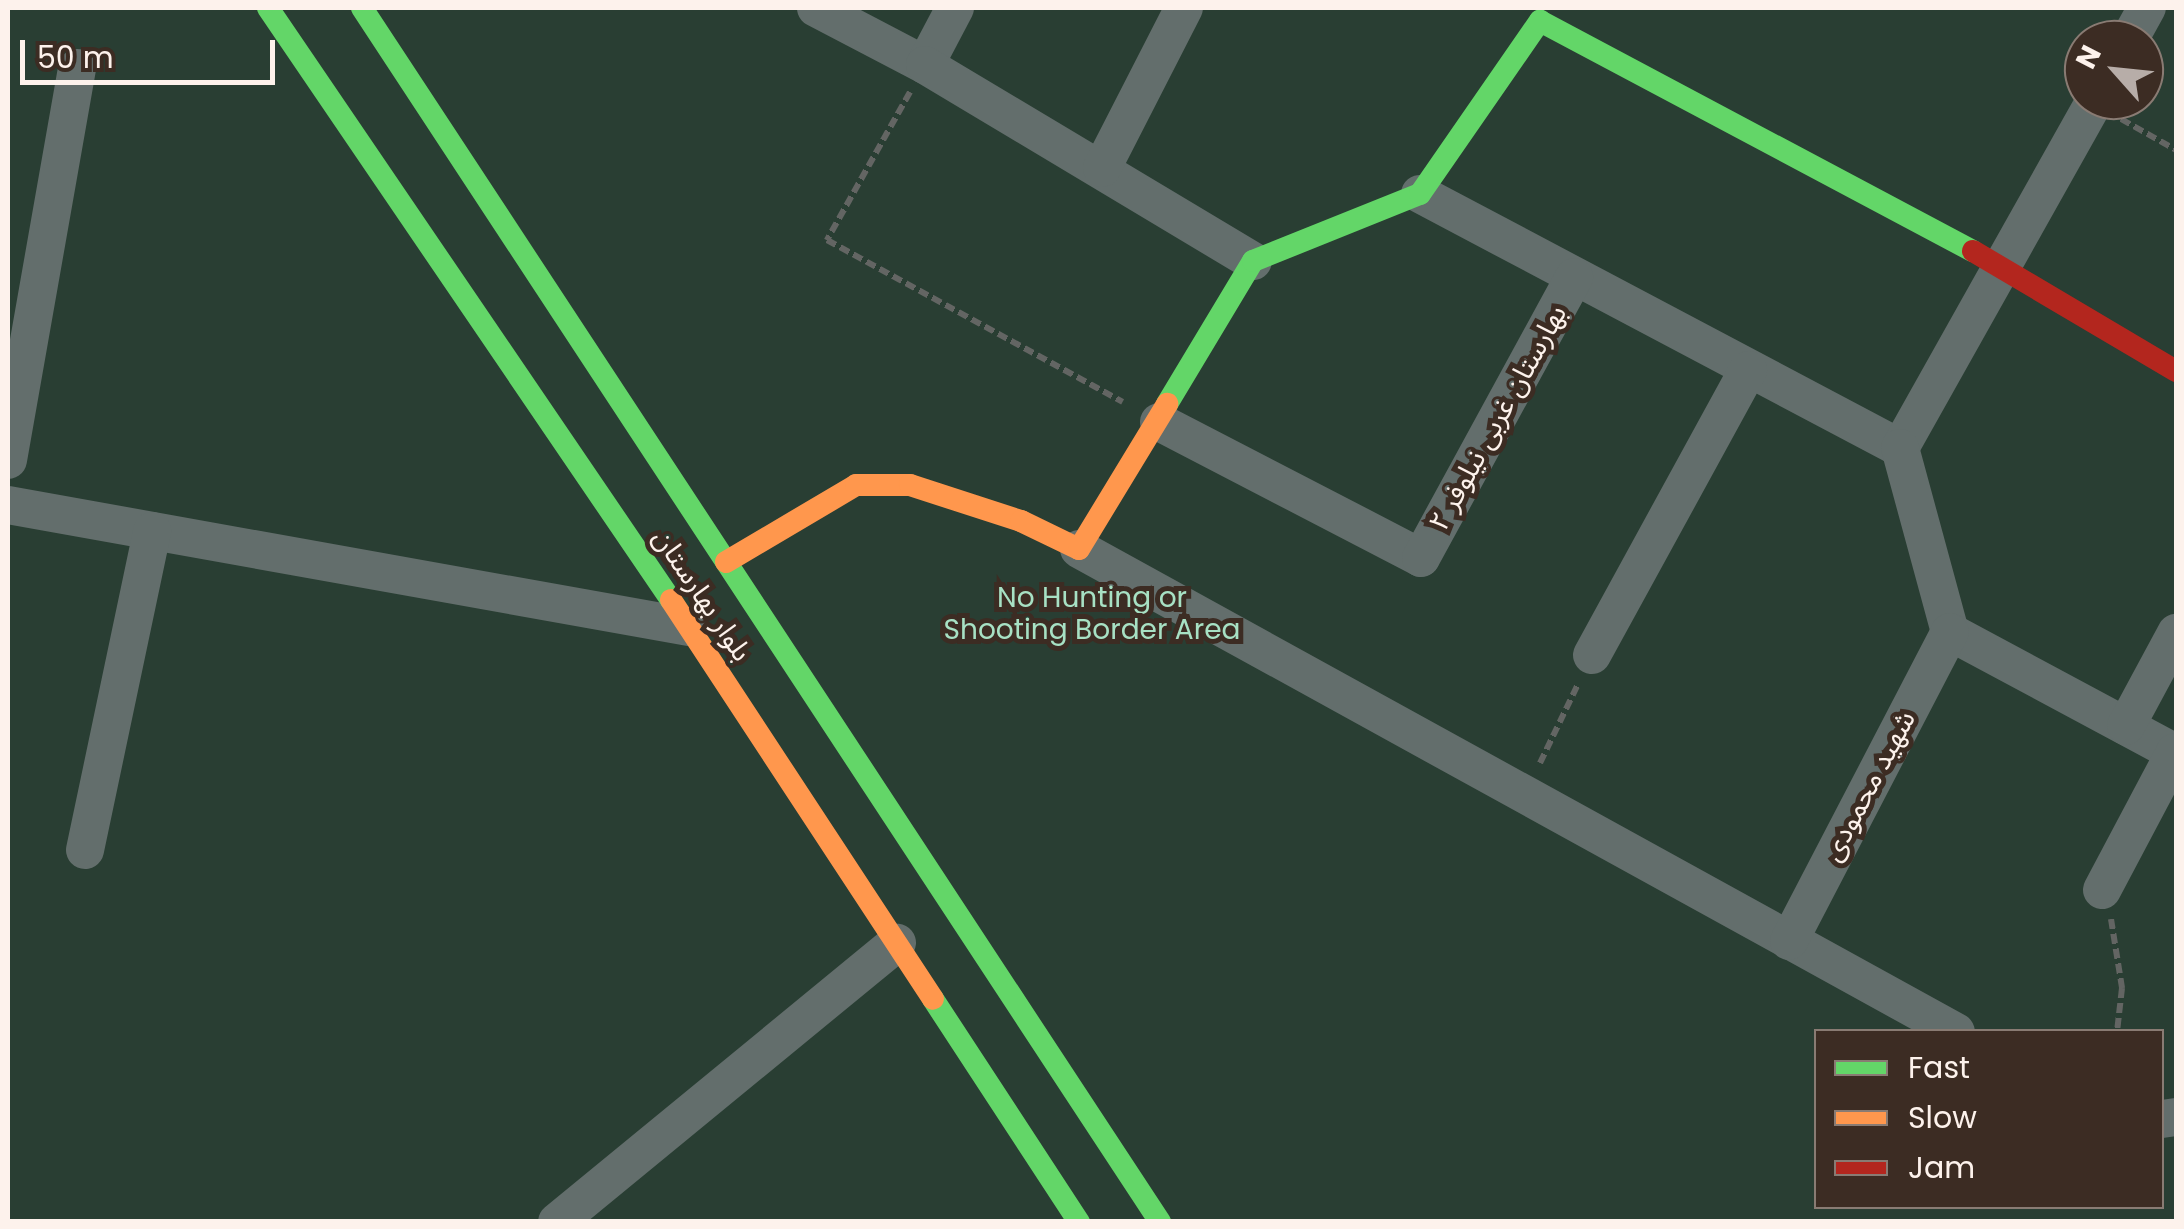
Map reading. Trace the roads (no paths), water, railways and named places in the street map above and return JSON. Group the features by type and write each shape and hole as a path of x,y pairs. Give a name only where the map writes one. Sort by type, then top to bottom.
{"main road":[{"name":"بلوار بهارستان","path":"268,8 337,96 367,161 689,627 1079,1222"},
{"name":"بلوار بهارستان","path":"362,8 393,54 426,120 726,562 1160,1222"},
{"path":"726,562 856,485 910,484 1021,521 1079,549 1254,261 1420,194 1544,14 2003,268 2176,371"},
{"path":"370,75 393,54"},
{"path":"367,161 391,139"}],"street":[{"path":"816,8 925,65 1254,261"},
{"path":"925,65 955,8"},
{"path":"1102,168 1184,8"},
{"path":"8,460 77,68"},
{"path":"2084,120 1900,448 1950,632 2176,753 2102,890"},
{"path":"1420,194 1900,448"},
{"name":"بهارستان غربی نیلوفر ۲","path":"1159,422 1421,558 1574,277"},
{"path":"1592,655 1748,370"},
{"path":"8,504 689,627"},
{"path":"85,850 152,530"},
{"path":"1079,549 1950,1029"},
{"name":"شهید محمودی","path":"1789,941 1950,632"},
{"path":"2126,726 2176,633"},
{"path":"557,1222 897,943"}],"park label":[{"name":"No Hunting or Shooting Border Area","path":"1092,614"}]}
